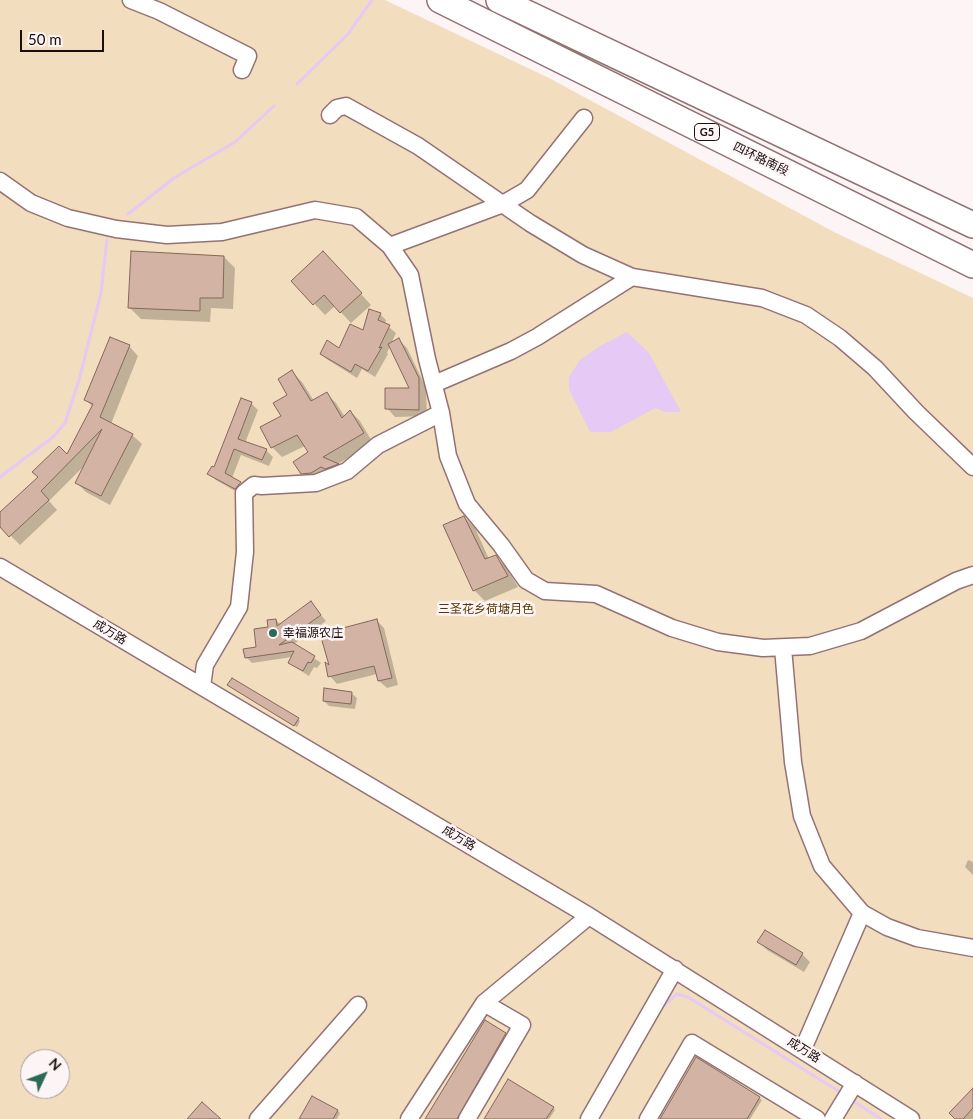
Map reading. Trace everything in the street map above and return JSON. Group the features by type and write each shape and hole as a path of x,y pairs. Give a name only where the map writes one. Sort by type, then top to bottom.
{"highway":[{"name":"四环路南段","path":"440,0 973,265"},
{"name":"G5","path":"499,0 968,221"},
{"path":"926,241 973,271"}],"street":[{"path":"131,0 159,11 248,56 242,70"},
{"path":"330,115 337,108 346,106 418,146 530,223 583,255 632,277 762,298 806,316 840,338 875,368 916,412 973,466"},
{"path":"390,246 503,204 527,190 584,118"},
{"path":"0,181 31,203 68,218 116,230 167,235 222,232 315,210 356,217 390,246 410,275 417,317 441,413 448,456 467,504 501,544 526,580 545,591 596,594 672,628 718,642 763,648 783,648 810,646 861,631 956,581 973,575"},
{"path":"434,384 511,351 537,337 632,277"},
{"path":"202,686 205,665 239,608 245,552 244,493 254,485 316,483 347,471 378,445 441,413"},
{"name":"成万路","path":"0,567 589,916 911,1119"},
{"path":"783,648 793,762 802,816 822,866 862,913 887,927 917,938 973,948"},
{"path":"803,1050 862,913"},
{"path":"409,1119 484,1003 589,916"},
{"path":"589,1119 675,969"},
{"path":"467,1119 522,1025 484,1003"},
{"path":"258,1119 358,1005"},
{"path":"648,1119 692,1043 817,1119"},
{"path":"833,1119 855,1083"}],"green space":[{"name":"三圣花乡荷塘月色","path":"0,0 385,0 549,78 834,232 973,298 973,1119 0,1119"}],"shaded area":[{"path":"627,332 649,353 681,412 665,412 655,408 611,432 590,432 569,389 569,377 580,360 600,346"}],"building":[{"path":"131,251 224,256 223,298 200,298 200,311 128,308"},
{"path":"323,251 362,293 340,313 324,295 313,305 291,281"},
{"path":"369,309 381,313 378,320 390,325 379,348 382,347 368,371 355,364 351,372 320,354 327,340 339,348 350,324 363,330"},
{"path":"110,337 130,345 100,417 133,434 101,496 75,483 102,429 41,491 49,500 9,537 0,527 0,512 38,477 32,472 59,446 67,454 93,404 84,400"},
{"path":"399,338 419,378 419,410 385,409 385,388 409,388 388,344"},
{"path":"292,370 311,401 327,392 342,418 350,410 364,433 323,457 339,464 325,469 321,467 311,473 301,474 293,462 308,452 297,435 271,448 260,427 281,416 273,403 287,395 278,379"},
{"path":"241,398 252,402 238,439 267,449 262,460 234,449 225,473 241,482 235,489 207,474 212,466 214,467"},
{"path":"464,516 485,559 496,555 508,576 473,591 443,525"},
{"path":"311,601 321,615 279,645 292,642 315,656 311,663 308,662 303,671 288,663 294,651 245,658 243,649 256,647 254,629 268,627 267,620 276,619 277,626"},
{"path":"377,619 392,678 378,681 374,666 328,677 325,662 329,665 320,634"},
{"path":"232,678 299,718 294,726 227,685"},
{"path":"324,688 352,692 351,704 323,701"},
{"path":"765,930 803,953 796,965 757,942"},
{"path":"485,1020 506,1033 457,1119 425,1119"},
{"path":"696,1057 760,1097 747,1119 660,1119"},
{"path":"508,1079 554,1107 546,1119 484,1119"},
{"path":"973,1088 973,1108 963,1119 955,1119 949,1113"},
{"path":"312,1096 338,1110 333,1119 299,1119"},
{"path":"202,1102 221,1119 187,1119"}],"waterway":[{"path":"297,84 348,34 372,0"},
{"path":"128,214 174,178 235,142 274,106"},
{"path":"0,477 53,437 65,423 79,380 101,293 107,240"},
{"path":"662,1007 677,994 688,997 843,1094"},
{"path":"850,1099 881,1119"}],"place":[{"name":"幸福源农庄","path":"273,633"}]}
